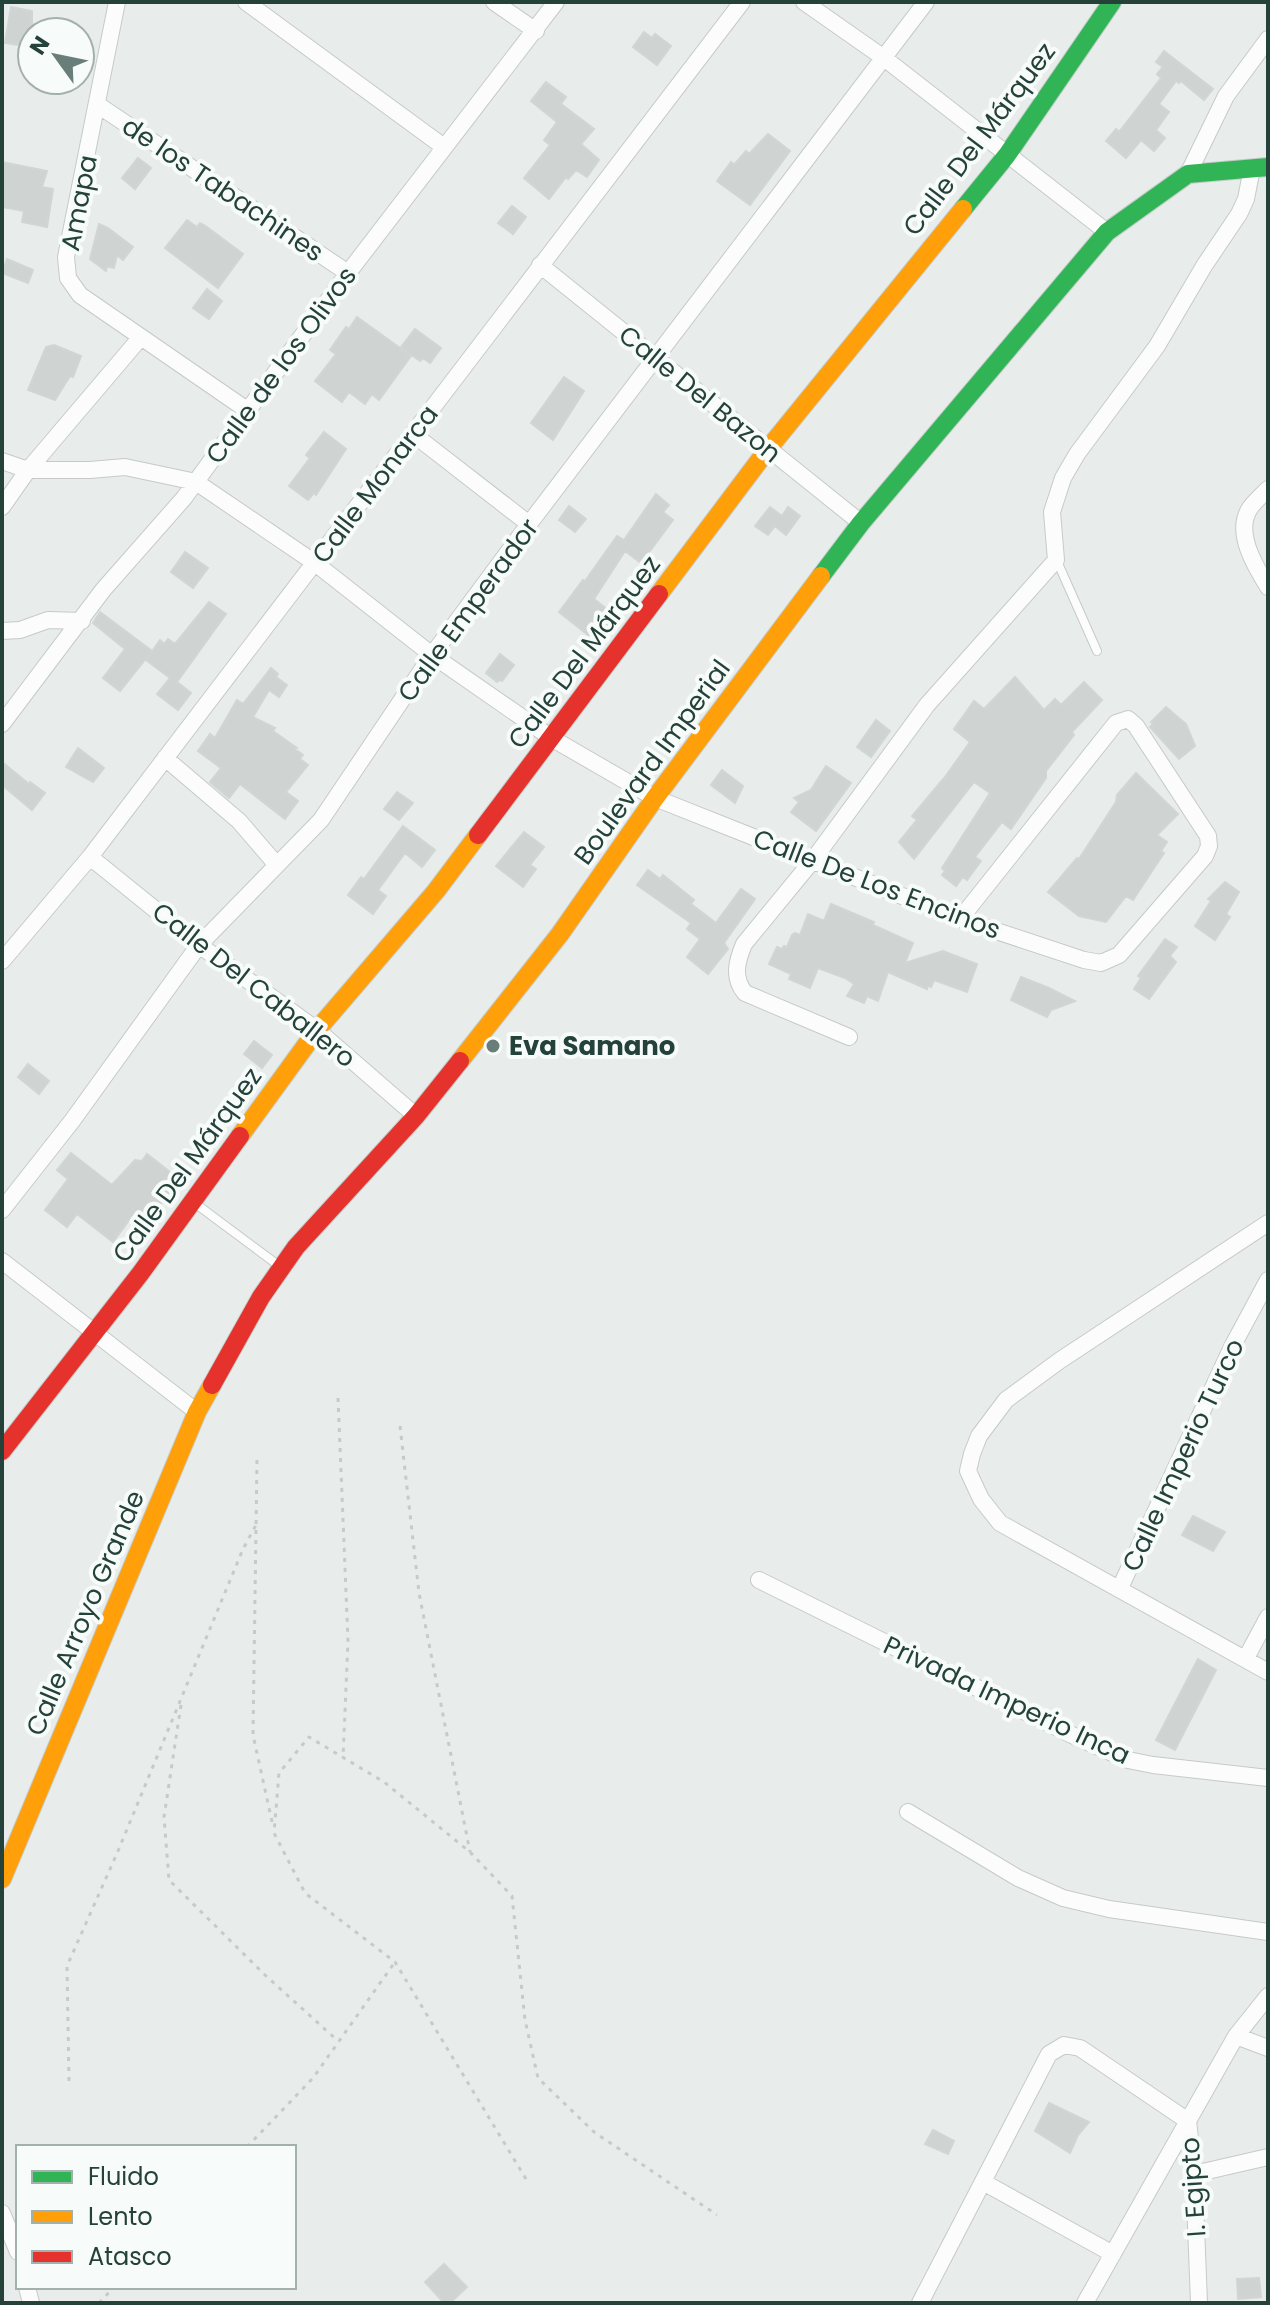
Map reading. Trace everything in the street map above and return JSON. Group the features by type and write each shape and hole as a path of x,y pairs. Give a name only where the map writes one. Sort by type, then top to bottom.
{"street":[{"name":"Amapa","path":"117,2 66,257 68,278 80,295 247,410"},
{"path":"246,2 444,147"},
{"path":"494,2 536,31"},
{"name":"Calle de los Olivos","path":"2,724 103,590 196,482 348,273 556,2"},
{"name":"Calle Monarca","path":"2,961 90,857 742,2"},
{"path":"804,2 884,58 1107,232"},
{"name":"Calle Emperador","path":"2,1210 72,1121 199,945 321,820 432,655 654,357 926,2"},
{"name":"Calle Del Márquez","path":"2,1451 96,1333 317,1030 436,891 768,449 1007,155 1112,2"},
{"name":"Boulevard Imperial","path":"197,1412 261,1297 296,1247 416,1116 560,934 655,798 861,523 1107,232 1188,174 1226,96 1268,39"},
{"name":"de los Tabachines","path":"98,105 348,273"},
{"path":"849,1037 745,993 736,975 744,944 813,860 927,705 1056,560 1052,512 1063,478 1077,454 1157,346 1239,214 1260,167 1188,174"},
{"name":"Calle Del Bazon","path":"540,265 861,523"},
{"path":"2,507 28,470 141,337"},
{"path":"413,434 529,524"},
{"path":"2,461 28,470 125,467 196,482 315,563 432,655 553,739 655,798"},
{"path":"1268,489 1248,510 1245,532 1253,564 1268,587"},
{"path":"2,631 20,630 48,620 82,621"},
{"name":"Calle De Los Encinos","path":"655,798 960,919 1101,963 1119,955 1205,856 1209,846 1208,836 1136,726 1128,719 1116,723 960,919"},
{"path":"165,758 239,821 276,864"},
{"name":"Calle Del Caballero","path":"90,857 199,945 317,1030 416,1116"},
{"path":"1268,1223 1059,1361 1006,1400 979,1436 968,1471 981,1499 1000,1523 1268,1672"},
{"path":"2,1261 197,1412"},
{"name":"Calle Imperio Turco","path":"1120,1588 1232,1347 1268,1280"},
{"name":"Calle Arroyo Grande","path":"2,1879 197,1412"},
{"name":"Privada Imperio Inca","path":"759,1580 1115,1755 1153,1765 1268,1778"},
{"path":"1246,1658 1268,1617"},
{"path":"908,1812 1018,1878 1063,1898 1109,1909 1268,1932"},
{"name":"I. Egipto","path":"1199,2303 1194,2174 1188,2121 1236,2036 1268,1996"},
{"path":"1236,2036 1268,2048"},
{"path":"920,2303 1049,2054 1064,2045 1080,2048 1188,2121 1085,2303"},
{"path":"1194,2174 1268,2157"},
{"path":"983,2182 1113,2254"},
{"path":"2,2213 16,2247"}],"lane":[{"path":"1056,560 1097,651"},
{"path":"192,1201 281,1268"}],"path":[{"path":"338,1398 348,1641 343,1758"},
{"path":"400,1426 419,1593 470,1852"},
{"path":"257,1460 253,1735 274,1833 305,1893 395,1962 526,2179"},
{"path":"69,2081 67,1966 243,1549 256,1525"},
{"path":"182,1697 164,1817 169,1880 265,1975 338,2041"},
{"path":"274,1833 279,1773 309,1737 384,1782 470,1852 512,1896 525,2020 538,2078 594,2132 717,2215"},
{"path":"249,2145 313,2078 395,1962"}],"building":[{"path":"11,7 32,11 32,16 16,16 16,45 5,43"},
{"path":"644,32 652,38 655,34 671,46 657,65 633,47"},
{"path":"1164,51 1213,89 1204,100 1181,81 1176,81 1159,104 1169,112 1156,130 1165,138 1154,151 1141,140 1126,158 1106,141 1116,129 1119,132 1161,78 1157,74 1163,67 1156,62"},
{"path":"546,82 566,97 561,104 594,129 581,144 599,160 587,177 576,170 568,179 566,177 549,199 524,178 550,145 544,140 557,122 531,101"},
{"path":"768,134 790,151 750,205 717,181 731,162 734,165 746,151 749,154"},
{"path":"138,158 151,168 135,189 122,178"},
{"path":"2,162 47,171 42,187 53,189 47,227 22,222 24,211 2,207"},
{"path":"512,206 526,217 513,234 498,223"},
{"path":"187,220 197,227 200,223 207,227 243,254 218,288 165,248"},
{"path":"99,224 133,247 123,260 117,255 114,268 107,266 106,271 90,259"},
{"path":"7,259 33,270 28,283 2,273"},
{"path":"207,289 222,301 209,319 193,308"},
{"path":"357,317 411,356 379,400 372,394 365,404 349,392 342,402 315,381 336,354 330,350"},
{"path":"415,329 441,348 430,363 423,358 420,361 401,347"},
{"path":"54,345 81,356 73,377 70,376 55,400 28,390 46,347"},
{"path":"564,377 584,391 553,440 531,423"},
{"path":"324,432 346,449 316,495 314,493 308,500 289,486 310,458 306,455"},
{"path":"656,494 669,505 663,512 673,520 641,563 625,551 594,599 616,616 610,623 616,627 602,646 559,612 617,536 624,540"},
{"path":"569,506 586,519 575,532 559,520"},
{"path":"770,507 782,516 788,507 800,516 786,535 775,526 768,535 755,526"},
{"path":"185,552 208,568 193,588 171,572"},
{"path":"209,602 226,614 177,682 191,693 178,710 157,694 170,678 146,660 160,640 164,644 168,639 175,644"},
{"path":"100,612 152,651 120,691 103,678 125,649 93,623"},
{"path":"500,654 514,665 502,681 497,682 486,673"},
{"path":"271,668 278,674 276,677 287,685 279,697 269,690 253,717 275,728 273,731 297,748 303,755 300,759 308,765 286,792 298,801 285,819 240,784 229,798 210,782 221,768 198,751 210,734 215,738 237,700 243,704"},
{"path":"1015,677 1044,710 1055,699 1061,705 1084,682 1102,700 1072,732 1074,735 1046,771 1046,778 1011,829 1002,822 975,857 981,861 967,880 963,877 956,886 942,875 945,871 942,868 990,793 974,782 914,859 899,842 917,820 912,816 970,742 954,729 974,701 984,709"},
{"path":"1166,707 1186,724 1195,746 1179,759 1150,727"},
{"path":"876,720 890,731 871,757 857,747"},
{"path":"78,748 104,768 93,782 66,767"},
{"path":"2,762 45,793 32,810 2,785"},
{"path":"826,766 851,783 816,831 791,812 799,802 794,798 811,790"},
{"path":"722,770 743,786 735,803 711,785"},
{"path":"1136,773 1178,814 1157,835 1167,842 1161,851 1164,853 1133,900 1126,896 1106,922 1079,916 1048,892 1079,859 1116,802 1117,795"},
{"path":"397,792 413,803 399,820 384,809"},
{"path":"403,826 435,850 422,867 405,853 378,890 386,896 373,914 348,895 361,877 364,879"},
{"path":"524,832 544,847 530,865 536,869 523,887 496,866"},
{"path":"648,870 660,879 663,875 694,900 691,904 716,923 741,889 755,899 724,943 728,949 708,974 687,957 700,939 687,929 691,923 637,885"},
{"path":"1225,882 1239,892 1226,914 1230,917 1215,940 1195,926 1211,901 1208,899"},
{"path":"831,904 913,943 905,963 943,951 977,964 967,992 934,980 927,989 888,972 878,1001 867,996 864,1003 847,996 854,984 845,978 818,968 810,988 789,979 791,974 769,964 777,947 787,947 792,935 800,935 808,914 824,921"},
{"path":"1165,939 1177,947 1170,956 1176,962 1149,999 1134,989 1141,978 1138,976"},
{"path":"1021,977 1075,1001 1051,1010 1047,1017 1011,1000"},
{"path":"254,1041 272,1055 262,1068 244,1054"},
{"path":"28,1064 49,1081 39,1094 18,1077"},
{"path":"71,1153 112,1185 135,1160 142,1161 147,1154 180,1180 145,1224 133,1215 113,1242 77,1214 67,1227 45,1210 68,1179 57,1170"},
{"path":"1193,1516 1225,1532 1213,1551 1182,1535"},
{"path":"1198,1659 1216,1670 1175,1750 1156,1740"},
{"path":"1049,2103 1089,2122 1078,2135 1070,2153 1035,2131"},
{"path":"933,2130 954,2141 948,2154 925,2144"},
{"path":"444,2264 467,2287 450,2303 444,2303 425,2282"},
{"path":"1259,2278 1261,2297 1238,2299 1237,2279"}],"traffic: fast":[{"path":"963,209 1007,155 1112,2"},
{"path":"821,576 861,523 1107,232 1188,174 1268,167"}],"traffic: slow":[{"path":"659,594 768,449 963,209"},
{"path":"460,1061 560,934 655,798 821,576"},
{"path":"240,1136 317,1030 436,891 478,835"},
{"path":"2,1879 197,1412 212,1385"}],"traffic: jam":[{"path":"478,835 659,594"},
{"path":"212,1385 261,1297 296,1247 416,1116 460,1061"},
{"path":"2,1451 140,1274 240,1136"}],"place":[{"name":"Eva Samano","path":"493,1046"}]}
